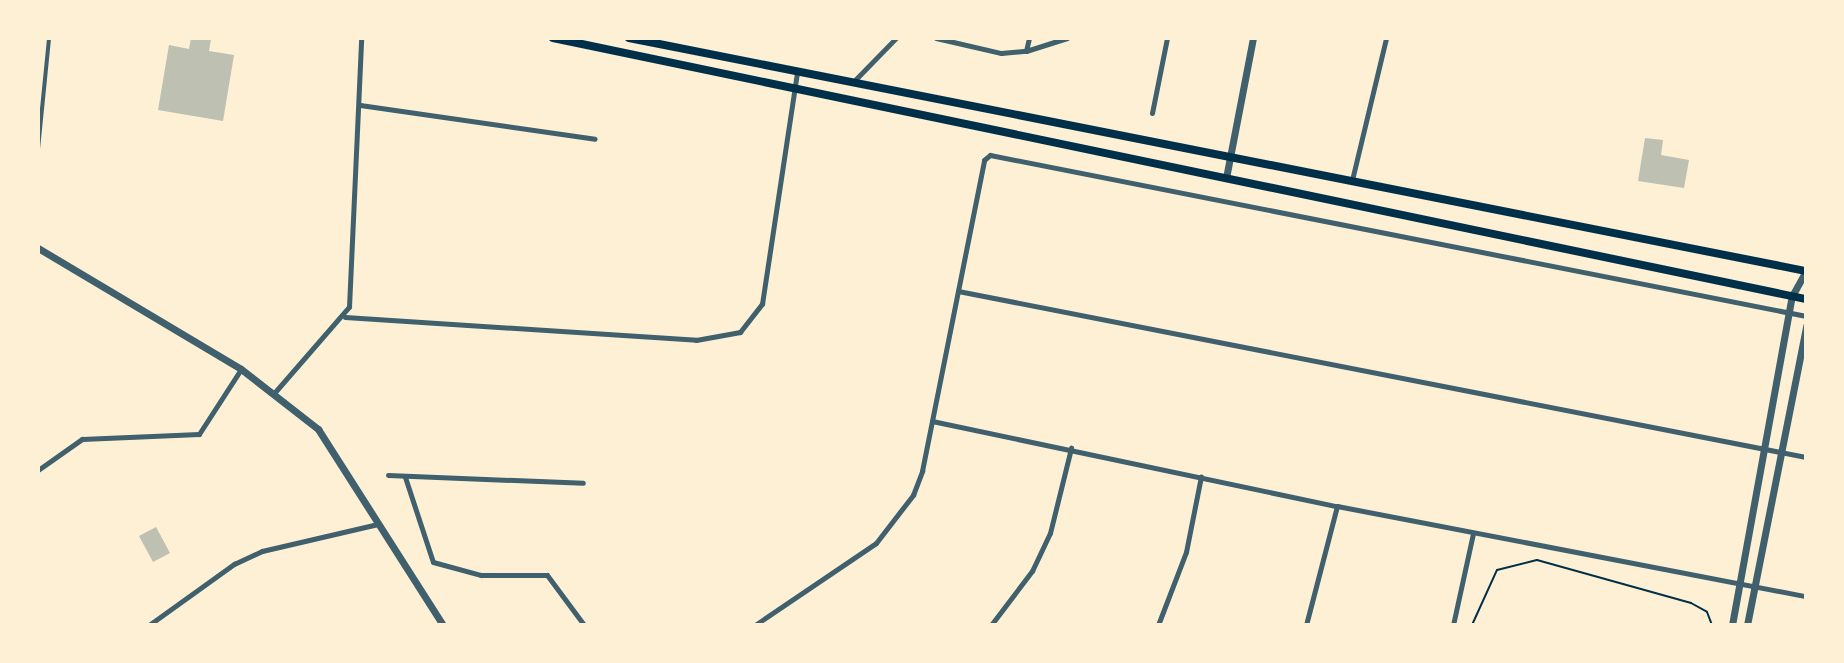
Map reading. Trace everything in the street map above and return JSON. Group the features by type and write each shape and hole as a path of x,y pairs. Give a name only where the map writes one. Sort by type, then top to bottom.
{"main road":[{"path":"553,38 1806,299"},
{"path":"629,38 1806,271"}],"street":[{"path":"38,149 49,38"},
{"path":"275,392 345,317 351,295 361,38"},
{"path":"852,82 896,38"},
{"path":"936,38 1001,53 1026,51 1067,38"},
{"path":"1026,51 1029,38"},
{"path":"1152,113 1167,38"},
{"path":"1226,178 1253,38"},
{"path":"1351,181 1386,38"},
{"path":"345,317 696,340 740,332 756,317 765,292 797,72"},
{"path":"360,105 595,139"},
{"path":"755,625 876,543 904,510 922,471 984,160 990,155 1806,316"},
{"path":"38,248 241,369 275,392 318,429 443,625"},
{"path":"1732,625 1792,296 1806,271"},
{"path":"958,291 1806,457"},
{"path":"1747,625 1806,326"},
{"path":"38,470 82,439 199,434 241,369"},
{"path":"932,421 1337,506 1806,596"},
{"path":"991,625 1032,571 1050,533 1071,448"},
{"path":"388,475 583,483"},
{"path":"1158,625 1186,552 1201,476"},
{"path":"405,477 433,562 472,574 547,575 584,625"},
{"path":"1306,625 1337,506"},
{"path":"149,625 234,564 262,551 379,523"},
{"path":"1453,625 1473,533"}],"path":[{"path":"1472,625 1497,570 1537,560 1691,603 1707,612 1712,625"}],"building":[{"path":"191,38 211,39 209,51 234,55 223,121 158,110 169,45 189,49"},
{"path":"1645,138 1663,140 1661,155 1689,160 1684,188 1638,181"},
{"path":"156,527 170,553 153,562 139,536"}]}
